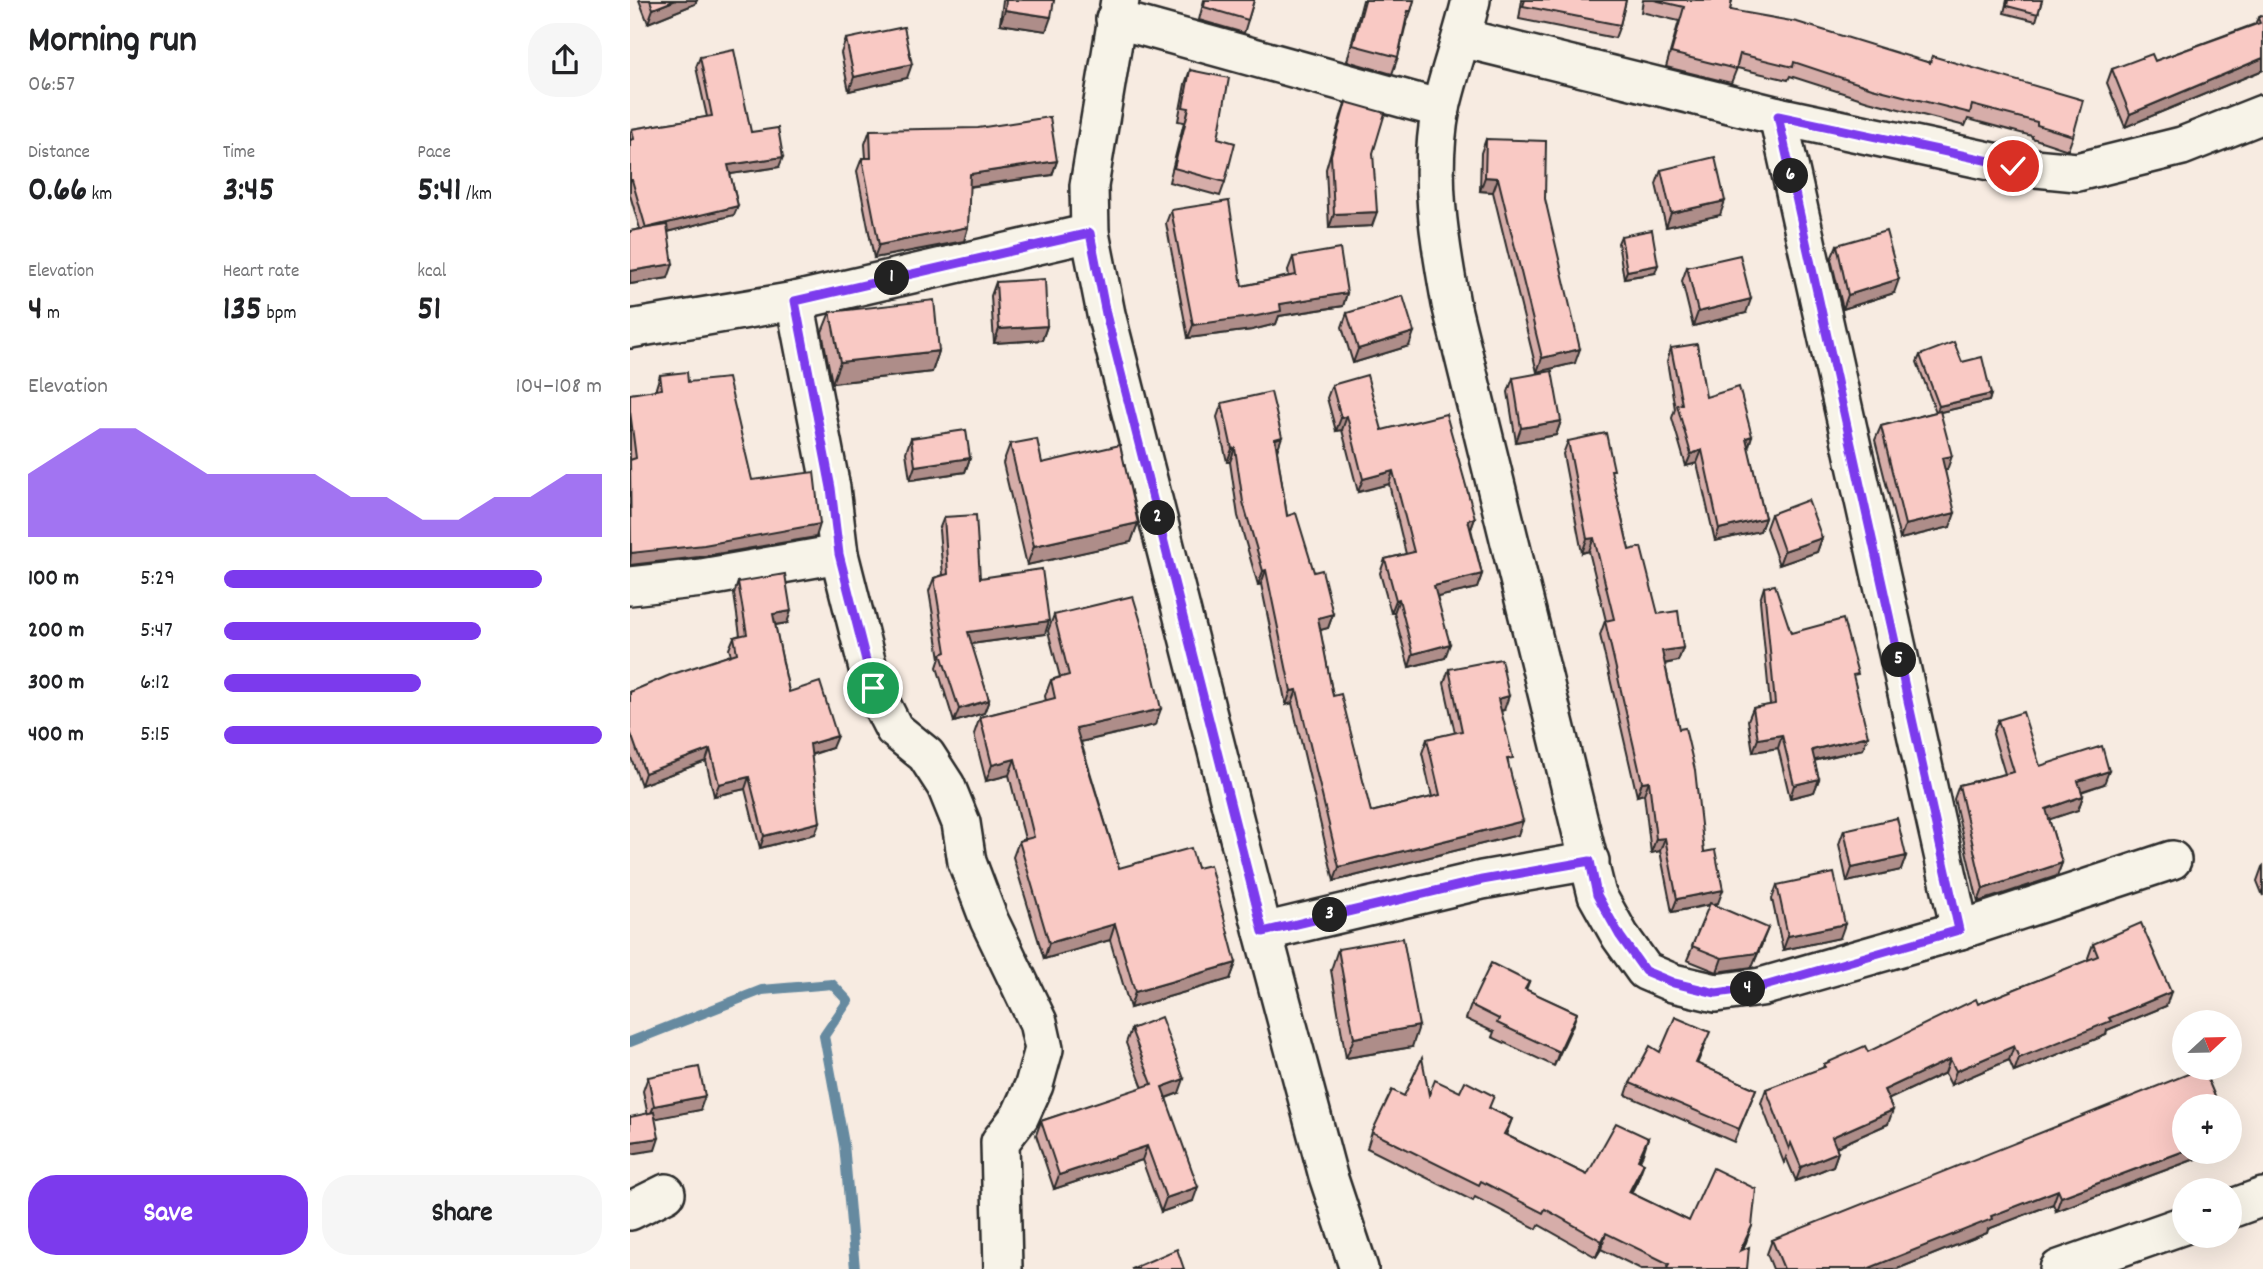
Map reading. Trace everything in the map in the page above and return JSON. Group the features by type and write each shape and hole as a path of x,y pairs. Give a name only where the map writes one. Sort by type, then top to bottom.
{"street":[{"path":"1471,0 1441,108 1435,181 1437,231 1451,304 1597,895 1620,936 1645,971 1674,983 1716,993 1761,987 1959,930 2172,860"},
{"path":"1359,1269 1328,1176 1263,932 1106,314 1090,233 1089,186 1117,10 1441,108"},
{"path":"1462,37 1778,116 2013,166 2077,172 2182,146 2263,114"},
{"path":"1778,116 1959,930"},
{"path":"630,329 795,301 1090,233"},
{"path":"795,301 831,488 839,554 873,688 894,729 926,755 946,786 961,823 967,862 989,920 1038,1022 1044,1049 1034,1085 1020,1116 1000,1142 1003,1269"},
{"path":"630,586 702,578 839,554"},
{"path":"1263,932 1482,880 1590,861"},
{"path":"630,1211 666,1193"},
{"path":"2242,1205 2263,1197"},
{"path":"2059,1269 2172,1229"}],"building":[{"path":"650,0 676,0 653,9"},
{"path":"1006,0 1054,0 1051,17 1005,10"},
{"path":"1205,0 1254,0 1248,20 1204,7"},
{"path":"1365,0 1414,0 1411,11 1408,11 1398,57 1353,45"},
{"path":"1525,0 1626,0 1620,25 1523,6"},
{"path":"1654,0 1732,0 1730,10 1797,22 1930,63 1932,56 2083,100 2073,136 2037,125 2037,122 1972,105 1970,113 1872,88 1794,62 1793,67 1740,54 1736,69 1671,53 1684,7"},
{"path":"2008,0 2042,0 2038,14 2007,6"},
{"path":"2263,15 2263,58 2130,114 2112,69 2152,54 2155,61 2260,23 2258,18"},
{"path":"904,27 912,64 854,77 846,39"},
{"path":"734,50 751,132 778,128 783,157 728,165 738,206 646,228 630,180 630,140 634,139 632,129 712,116 700,57"},
{"path":"1190,70 1229,78 1218,138 1235,143 1225,182 1174,168 1189,108 1183,107"},
{"path":"1346,102 1385,113 1373,153 1377,212 1334,214 1331,155"},
{"path":"1050,117 1057,161 970,174 968,227 879,245 862,158 871,158 870,130 978,128"},
{"path":"1486,139 1546,141 1545,199 1580,349 1542,358 1498,178 1485,177"},
{"path":"1715,157 1725,201 1671,213 1661,170"},
{"path":"1229,201 1242,286 1296,275 1293,257 1340,249 1347,293 1280,304 1281,311 1257,316 1193,325 1171,210"},
{"path":"667,225 673,264 630,271 630,231"},
{"path":"1652,230 1658,265 1627,271 1621,236"},
{"path":"1886,231 1899,279 1848,295 1837,245"},
{"path":"1740,255 1751,299 1698,312 1687,267"},
{"path":"1045,279 1047,326 999,329 996,282"},
{"path":"1403,296 1414,332 1358,349 1347,313"},
{"path":"934,300 939,351 840,362 830,312"},
{"path":"1954,342 1962,362 1982,357 1991,394 1939,406 1920,355"},
{"path":"1697,344 1706,397 1739,387 1752,436 1746,438 1765,518 1719,529 1702,450 1691,454 1677,405 1682,404 1671,348"},
{"path":"1552,371 1561,421 1521,428 1513,378"},
{"path":"687,372 688,382 728,378 752,480 814,472 820,524 704,545 631,553 630,460 636,458 630,394 662,389 660,375"},
{"path":"1367,375 1382,430 1446,414 1475,518 1468,520 1482,574 1434,586 1450,644 1413,654 1399,599 1396,600 1385,559 1414,552 1393,471 1363,479 1347,416 1341,418 1332,385"},
{"path":"1271,392 1282,437 1275,439 1287,516 1296,513 1314,572 1322,570 1333,614 1318,618 1333,696 1341,694 1371,812 1440,795 1427,739 1462,731 1449,669 1501,659 1509,696 1498,699 1513,758 1507,759 1523,821 1339,867 1297,690 1291,691 1266,570 1263,571 1243,502 1235,448 1232,449 1222,403"},
{"path":"1940,411 1952,456 1942,458 1955,513 1905,525 1881,426"},
{"path":"966,430 970,458 915,466 911,438"},
{"path":"1606,433 1614,470 1611,470 1629,550 1641,547 1658,614 1678,611 1683,648 1662,651 1679,729 1685,728 1695,770 1704,852 1715,850 1723,890 1677,899 1665,838 1656,839 1649,781 1642,782 1605,621 1614,619 1594,538 1587,539 1568,441"},
{"path":"1037,439 1042,463 1120,445 1138,523 1034,546 1010,444"},
{"path":"1808,500 1822,538 1784,551 1771,514"},
{"path":"976,515 980,578 1042,569 1049,621 968,632 989,700 959,709 941,654 946,652 934,578 948,574 944,517"},
{"path":"785,574 791,611 773,614 789,692 820,682 837,736 810,744 820,822 764,836 749,777 719,784 710,749 645,773 630,731 630,692 670,675 737,653 734,637 747,634 738,582"},
{"path":"1775,585 1791,633 1843,619 1858,674 1853,675 1868,736 1812,750 1819,779 1794,785 1782,735 1758,739 1753,708 1775,704 1764,587"},
{"path":"1133,596 1161,709 1076,728 1119,868 1191,848 1197,868 1210,865 1236,963 1135,992 1115,924 1049,943 1019,841 1034,837 1015,759 992,765 980,717 1055,698 1051,680 1069,675 1054,615"},
{"path":"2023,712 2040,766 2102,746 2109,771 2078,781 2083,796 2046,809 2062,863 1983,889 1959,785 2014,772 1998,720"},
{"path":"1897,818 1906,856 1852,868 1844,830"},
{"path":"1834,873 1845,924 1788,936 1777,885"},
{"path":"1710,903 1768,928 1757,953 1722,958 1692,946"},
{"path":"2141,923 2171,992 2109,1018 2111,1021 2019,1058 2014,1046 1956,1071 1950,1059 1884,1090 1893,1110 1832,1137 1838,1152 1801,1167 1791,1143 1789,1149 1766,1089 1825,1067 1824,1064 1865,1046 1868,1052 1976,999 1978,1004 2098,956 2093,944"},
{"path":"1403,938 1419,1026 1354,1038 1338,949"},
{"path":"1491,963 1529,982 1525,989 1577,1013 1559,1052 1497,1023 1499,1019 1471,1005"},
{"path":"1161,1017 1184,1079 1162,1087 1198,1187 1166,1198 1147,1146 1059,1175 1041,1121 1152,1084 1131,1029"},
{"path":"1675,1017 1710,1032 1696,1063 1756,1089 1739,1129 1630,1083 1650,1046 1660,1052"},
{"path":"1422,1058 1429,1095 1435,1080 1460,1092 1465,1081 1494,1096 1489,1108 1512,1119 1504,1134 1587,1175 1616,1123 1648,1138 1638,1160 1644,1163 1629,1192 1689,1221 1713,1168 1756,1189 1752,1226 1740,1251 1749,1247 1747,1269 1666,1269 1669,1264 1606,1233 1602,1241 1545,1209 1543,1213 1481,1181 1479,1185 1372,1132 1392,1090 1404,1096"},
{"path":"699,1067 705,1096 654,1106 648,1077"},
{"path":"2173,1080 2208,1080 2214,1094 2172,1094 2172,1155 2061,1197 2058,1190 1867,1269 1784,1269 1772,1240"},
{"path":"654,1112 659,1138 630,1142 630,1117"},
{"path":"1177,1249 1184,1269 1131,1269"}],"waterway":[{"path":"630,1042 762,990 832,984 848,1001 824,1036 844,1144 855,1269"}],"route":[{"path":"873,688 839,554 831,488 795,301 1090,233 1106,314 1263,932 1482,880 1590,861 1597,895 1620,936 1645,971 1674,983 1716,993 1761,987 1959,930 1778,116 2013,166"}]}
